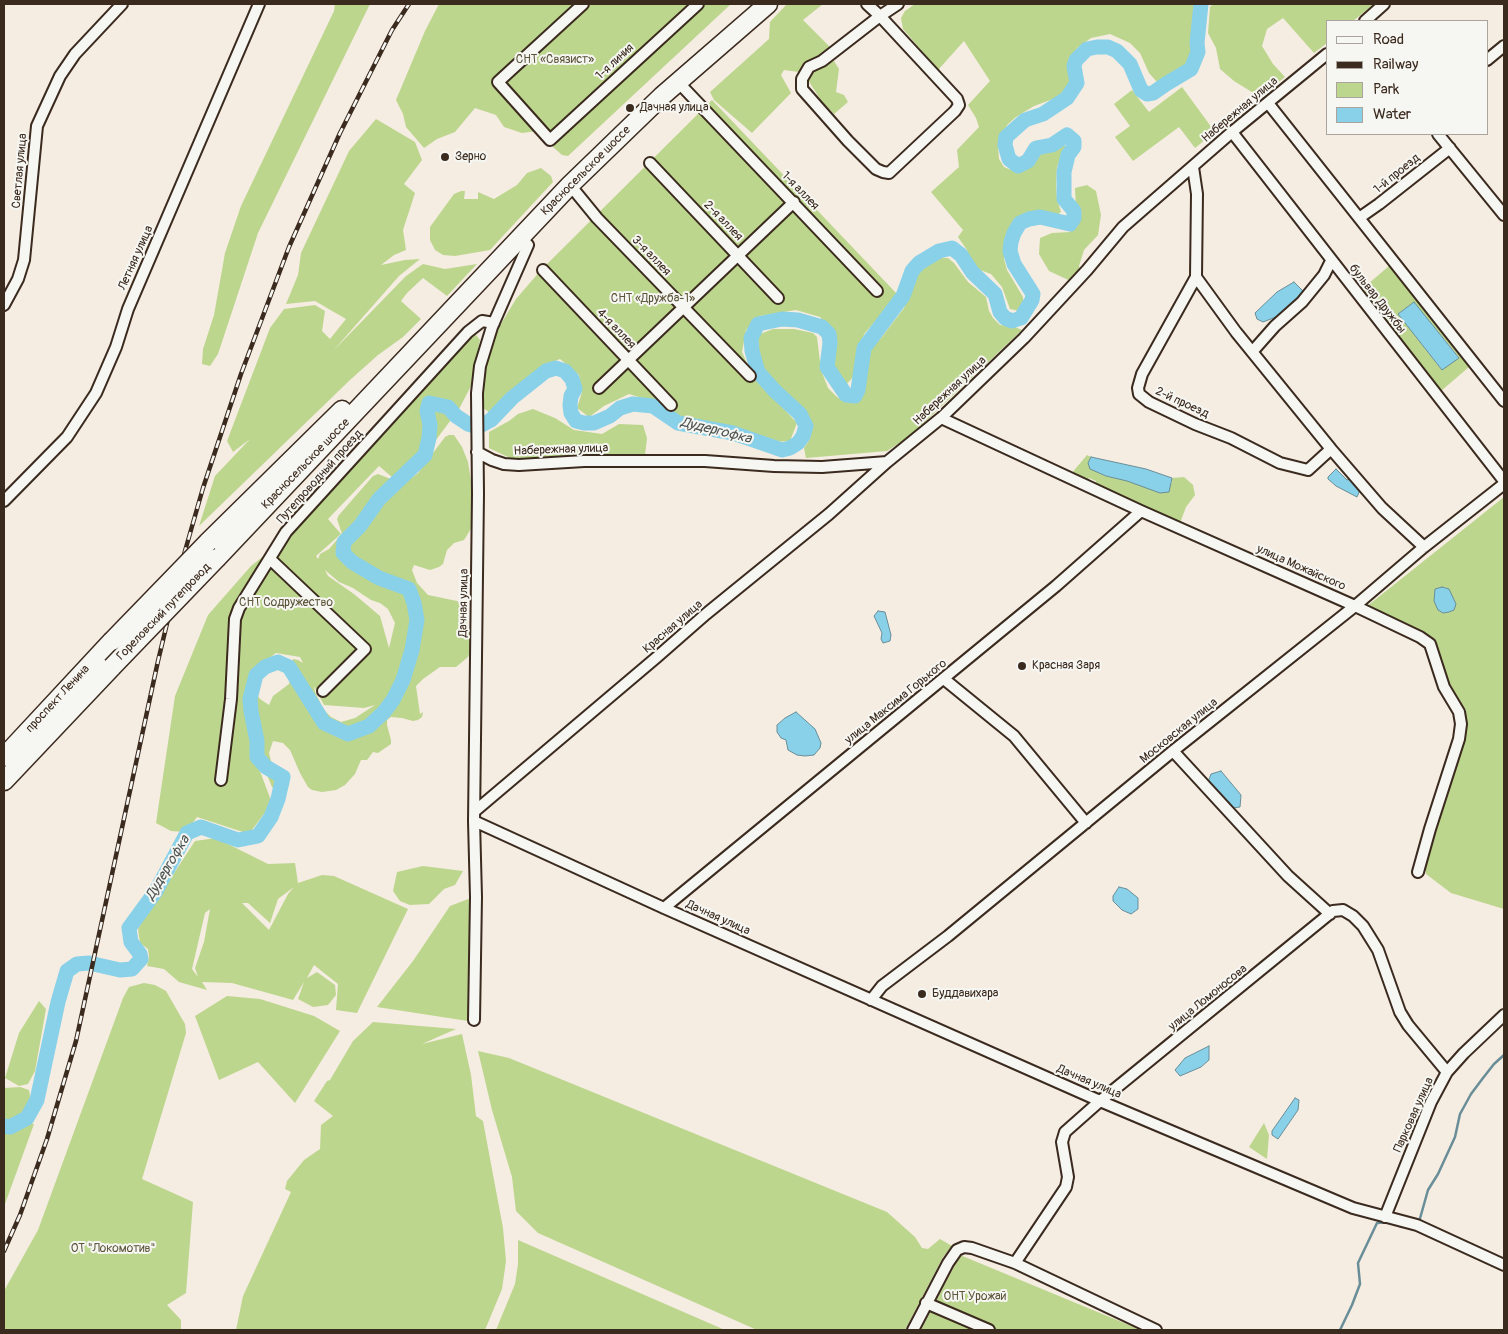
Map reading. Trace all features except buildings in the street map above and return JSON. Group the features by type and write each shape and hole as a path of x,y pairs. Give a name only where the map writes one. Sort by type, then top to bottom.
{"highway":[{"name":"Красносельское шоссе","path":"217,558 570,185 640,116 768,4"},
{"name":"Красносельское шоссе","path":"208,542 387,367 436,328"},
{"name":"Гореловский путепровод","path":"112,641 208,542"},
{"name":"Гореловский путепровод","path":"112,667 217,558"},
{"name":"проспект Ленина","path":"4,758 112,641"},
{"name":"проспект Ленина","path":"4,781 112,667"}],"street":[{"name":"Светлая улица","path":"4,305 18,278 24,260 36,126 60,76 75,54 122,4"},
{"name":"1-я линия","path":"583,4 498,82 550,140 698,4"},
{"path":"867,4 880,16 957,99 959,105 955,111 889,172 882,172 876,169 855,148 802,89 802,79 809,67 822,61 880,16 898,4"},
{"path":"1366,20 1384,4"},
{"name":"Летняя улица","path":"4,501 67,437 96,393 116,348 128,309 255,5"},
{"path":"1488,59 1504,46"},
{"name":"Набережная улица","path":"477,452 504,464 519,465 584,461 705,461 822,467 888,462 941,418 1024,338 1087,270 1123,227 1232,132 1326,55"},
{"name":"1-я аллея","path":"678,82 877,291"},
{"path":"1268,103 1504,401"},
{"name":"бульвар Дружбы","path":"1232,132 1504,482"},
{"path":"1439,135 1504,216"},
{"name":"1-й проезд","path":"1359,218 1450,148"},
{"name":"2-я аллея","path":"650,162 778,298"},
{"name":"2-й проезд","path":"1193,167 1197,194 1196,277 1142,374 1138,388 1139,394 1149,402 1195,424 1231,438 1280,463 1308,470 1331,449"},
{"name":"3-я аллея","path":"570,185 597,218 750,376"},
{"path":"599,388 794,202"},
{"name":"Дачная улица","path":"520,237 528,245 494,322 480,366 477,393 474,816 664,908 1100,1101 1353,1208 1418,1225 1504,1265"},
{"path":"1252,352 1275,326 1302,302 1324,275 1332,261"},
{"name":"4-я аллея","path":"543,270 671,405"},
{"path":"1196,277 1252,352 1331,449 1382,508 1424,547"},
{"name":"Путепроводный проезд","path":"221,780 231,698 235,619 239,608 286,532 468,332 482,321 494,322"},
{"name":"улица Можайского","path":"941,418 1141,511 1355,606 1420,637 1430,644 1444,686 1459,712 1461,724 1459,739 1418,872"},
{"name":"Красная улица","path":"474,816 706,614 832,511 888,462"},
{"name":"Московская улица","path":"871,1000 882,986 948,936 1173,751 1355,606 1504,482"},
{"name":"улица Максима Горького","path":"664,908 1056,586 1141,511"},
{"path":"270,559 365,649 323,691"},
{"path":"944,679 1014,736 1086,823"},
{"path":"1173,751 1288,876 1330,914 1333,911 1343,910 1353,916 1363,926 1378,950 1404,1018 1447,1072"},
{"path":"474,816 476,897 474,1020"},
{"name":"улица Ломоносова","path":"1014,1263 1066,1187 1068,1177 1062,1142 1066,1132 1100,1101 1330,914"},
{"name":"Парковая улица","path":"1385,1217 1431,1102 1447,1072 1504,1015"},
{"path":"913,1330 948,1263 957,1250 964,1247 1014,1263 1156,1330"},
{"path":"926,1303 989,1330"}],"green space":[{"path":"335,4 370,4 258,233 218,354 210,366 202,364 203,349 214,315 225,253 241,206 334,11"},
{"name":"СНТ «Связист»","path":"439,4 731,4 568,156 562,155 553,147 553,140 537,131 522,133 504,127 496,115 475,108 455,132 437,139 424,148 406,127 403,114 396,100 425,31"},
{"path":"787,4 823,4 803,20 831,48 799,72 784,70 781,75 791,93 752,133 714,100 710,92 769,39 770,22"},
{"path":"915,4 1197,4 1192,41 1193,58 1190,64 1157,82 1149,73 1140,53 1130,43 1110,34 1091,38 1077,48 1070,64 1071,85 1064,95 1034,106 1016,117 1008,124 999,138 999,159 1004,167 1018,173 1027,169 1042,151 1049,150 1059,143 1066,146 1057,167 1057,199 1061,212 1057,215 1039,213 1023,215 1010,229 1004,240 1004,259 1007,270 1023,297 1023,306 1020,311 1010,309 1002,287 991,274 980,270 970,260 967,250 958,237 963,230 931,192 959,167 957,150 979,127 968,105 990,81 964,41 938,70 903,29 901,18 905,11"},
{"path":"1213,4 1374,4 1354,20 1326,20 1326,44 1314,53 1283,18 1267,29 1262,46 1273,64 1285,77 1260,97 1234,81 1220,69 1216,48 1208,33 1210,7"},
{"path":"834,61 839,69 836,92 844,95 848,102 834,114 822,102 808,80 814,70"},
{"path":"1182,87 1215,132 1195,148 1179,127 1133,161 1115,137 1130,126 1114,104 1132,90 1149,112"},
{"name":"СНТ «Дружба-1»","path":"712,100 898,295 865,333 857,348 855,375 845,386 831,362 833,334 820,317 796,310 760,316 746,330 742,352 752,375 797,423 790,441 773,442 735,430 682,418 655,402 629,394 604,406 589,417 577,408 582,392 579,375 560,359 550,363 535,374 490,413 482,407 483,366 496,332 516,299 541,270"},
{"path":"376,119 415,142 422,160 404,184 415,193 403,230 406,250 394,255 381,265 420,259 399,276 333,351 406,276 423,264 445,269 477,264 447,296 423,278 407,293 401,301 421,319 403,337 378,355 350,380 199,526 215,476 250,439 233,452 227,441 270,328 284,309 315,305 325,311 322,331 330,339 346,319 315,301 286,304 298,275 301,253 349,151"},
{"path":"541,168 551,176 553,182 490,250 455,256 443,255 435,250 430,240 430,227 454,194 465,191 464,199 478,199 478,192 494,199 517,185 527,173"},
{"path":"1087,185 1096,191 1101,215 1098,235 1084,250 1079,266 1082,276 1075,283 1049,271 1039,254 1040,238 1052,233 1070,232 1075,224 1075,188"},
{"path":"948,258 954,263 968,282 986,297 989,311 1000,325 1022,330 910,436 887,451 806,458 804,448 810,439 811,431 809,417 800,406 770,383 761,372 755,355 753,340 760,334 773,329 794,329 813,333 817,337 821,370 828,388 837,397 846,402 853,401 859,396 866,376 865,363 868,351 881,338 904,308 915,275 934,260"},
{"path":"1389,266 1446,334 1469,367 1441,391 1361,290","holes":["1414,302 1459,357 1441,369 1398,314"]},
{"name":"СНТ Содружество","path":"476,335 480,340 471,386 459,409 424,456 393,478 379,466 328,519 341,534 316,556 318,559 320,554 329,549 342,534 337,519 339,515 373,476 378,474 401,483 406,482 418,473 445,437 454,435 462,447 468,462 473,493 472,527 464,540 454,543 447,550 443,564 439,567 430,570 414,565 412,570 417,583 428,595 457,601 461,604 470,637 468,657 456,667 440,667 416,686 420,714 423,712 422,717 413,721 391,717 387,720 391,744 378,753 373,752 367,760 361,760 355,774 345,785 336,790 322,792 308,787 290,750 283,743 273,741 269,753 271,761 289,780 285,794 272,787 260,758 255,733 253,697 257,695 269,705 273,696 289,684 293,659 303,663 300,657 276,653 258,667 248,692 248,713 255,758 272,803 249,834 197,817 186,832 171,831 156,823 175,696 208,615 251,566 288,537 465,336","holes":["325,570 339,582 353,588 388,609 395,623 389,648 380,616 354,594 328,576","314,686 324,705 364,708 375,705 355,718 341,722 331,717 324,710"]},
{"path":"533,409 555,418 574,430 602,434 619,424 643,425 647,438 645,455 512,459 489,448 489,432 518,414"},
{"path":"1087,455 1091,457 1088,463 1106,476 1127,481 1172,483 1172,478 1184,477 1193,485 1195,495 1186,507 1180,523 1095,486 1096,481 1089,478 1087,482 1071,474"},
{"path":"1504,497 1504,909 1451,893 1426,874 1425,857 1458,763 1464,736 1466,710 1447,680 1436,641 1366,607"},
{"path":"216,838 268,864 295,863 298,883 322,875 334,876 408,909 357,1013 336,1010 338,984 314,965 307,978 317,972 335,985 336,995 328,1005 313,1007 298,999 304,982 293,1000 232,983 202,982 207,990 179,982 164,969 147,966 148,949 140,943 138,929 195,841","holes":["294,887 288,894 269,930 242,903 248,903 270,923 278,899","210,909 204,942 195,968 198,977 192,969 205,913"]},
{"path":"423,866 463,871 455,885 444,889 429,904 410,905 400,901 393,891 397,872"},
{"path":"471,898 468,1021 377,1007 413,961 450,906"},
{"name":"ОТ \"Локомотив\"","path":"144,983 155,985 166,991 185,1024 186,1033 142,1179 193,1202 186,1293 167,1305 181,1320 181,1330 4,1330 4,1291 38,1230 123,998 129,987"},
{"path":"227,996 260,999 314,1016 340,1031 295,1103 258,1062 219,1080 195,1016"},
{"path":"39,1001 46,1009 35,1071 28,1084 19,1086 5,1078 19,1033"},
{"path":"373,1022 456,1029 422,1044 462,1034 471,1075 476,1116 483,1121 503,1228 506,1261 502,1289 485,1330 236,1330 243,1296 291,1192 285,1189 287,1181 304,1160 320,1149 321,1125 333,1116 314,1101 327,1081 330,1080 353,1041"},
{"path":"478,1051 509,1058 887,1212 915,1237 922,1248 928,1249 940,1239 952,1246 943,1257 905,1330 757,1330 538,1233 516,1211 512,1177 492,1110"},
{"path":"20,1087 29,1090 31,1102 27,1111 17,1119 4,1122 4,1088"},
{"path":"28,1123 34,1124 4,1204 4,1131 13,1130"},
{"path":"1264,1123 1269,1135 1267,1159 1249,1147"},
{"path":"518,1240 725,1330 496,1330 515,1284 518,1264"},
{"name":"ОНТ Урожай","path":"960,1255 1141,1330 921,1330"}],"water":[{"path":"1294,282 1303,291 1301,296 1276,317 1263,322 1257,319 1255,313 1277,292"},
{"path":"1414,302 1459,358 1442,370 1398,314"},
{"path":"1091,457 1146,469 1172,478 1169,492 1160,493 1090,469 1088,463"},
{"path":"1336,469 1347,480 1350,479 1358,487 1360,490 1357,497 1336,486 1328,479"},
{"path":"1442,587 1449,589 1456,604 1454,610 1443,613 1438,610 1434,601 1435,589"},
{"path":"878,611 885,612 891,635 890,641 883,643 881,639 882,633 874,616"},
{"path":"796,712 815,729 821,743 820,748 814,755 797,755 788,750 786,740 781,738 777,732 777,725"},
{"path":"1221,771 1241,795 1240,807 1233,808 1219,798 1208,782 1211,774"},
{"path":"1119,887 1127,889 1138,898 1138,909 1131,914 1122,910 1113,901 1113,896"},
{"path":"1209,1046 1209,1060 1201,1067 1180,1076 1175,1070 1185,1058"},
{"path":"1295,1098 1299,1100 1298,1110 1278,1139 1272,1135 1272,1131"}],"waterway":[{"name":"Дудергофка","path":"4,1126 10,1127 27,1118 37,1100 58,1002 67,971 77,964 89,963 120,970 132,969 141,959 140,954 131,942 129,928 156,891 187,833 201,827 238,840 258,836 271,817 278,799 283,777 266,767 257,757 257,741 250,699 256,675 265,667 278,662 289,667 324,723 348,734 369,726 384,712 393,700 403,680 412,650 417,620 414,603 409,589 379,578 352,562 343,553 344,542 360,526 379,499 425,455 429,438 430,425 427,411 429,403 448,407 456,416 468,424 478,427 491,420 512,398 546,371 556,368 565,371 572,379 575,389 571,396 570,405 571,413 576,421 594,423 610,416 620,408 633,404 653,406 678,423 733,433 782,450 790,448 798,443 803,436 806,426 800,414 758,372 752,351 751,338 758,324 782,319 798,320 822,327 829,334 830,343 827,367 846,395 855,396 858,390 864,348 903,296 912,271 919,263 939,251 952,248 961,255 972,272 995,294 1000,312 1005,318 1012,321 1021,318 1032,300 1033,294 1014,264 1010,251 1011,242 1020,223 1029,219 1040,217 1070,224 1074,218 1074,211 1064,199 1064,172 1068,155 1074,147 1074,141 1067,135 1052,145 1036,148 1028,161 1018,166 1009,159 1005,145 1006,137 1025,120 1043,114 1067,98 1077,83 1074,66 1076,60 1087,49 1108,47 1117,51 1130,64 1141,90 1147,94 1153,93 1191,69 1198,52 1197,43 1201,4"},
{"path":"1419,1222 1428,1190 1438,1174 1455,1137 1460,1114 1471,1094 1494,1064 1504,1055"},
{"path":"1340,1330 1360,1284 1358,1263 1377,1223 1391,1222 1402,1227"}],"railway":[{"path":"4,1251 20,1215 47,1139 76,1041 158,661 181,565 203,488 241,374 289,247 340,133 392,30 409,4"}],"place":[{"name":"Дачная улица","path":"630,108"},
{"name":"Зерно","path":"445,157"},
{"name":"Красная Заря","path":"1022,666"},
{"name":"Буддавихара","path":"922,994"}]}
